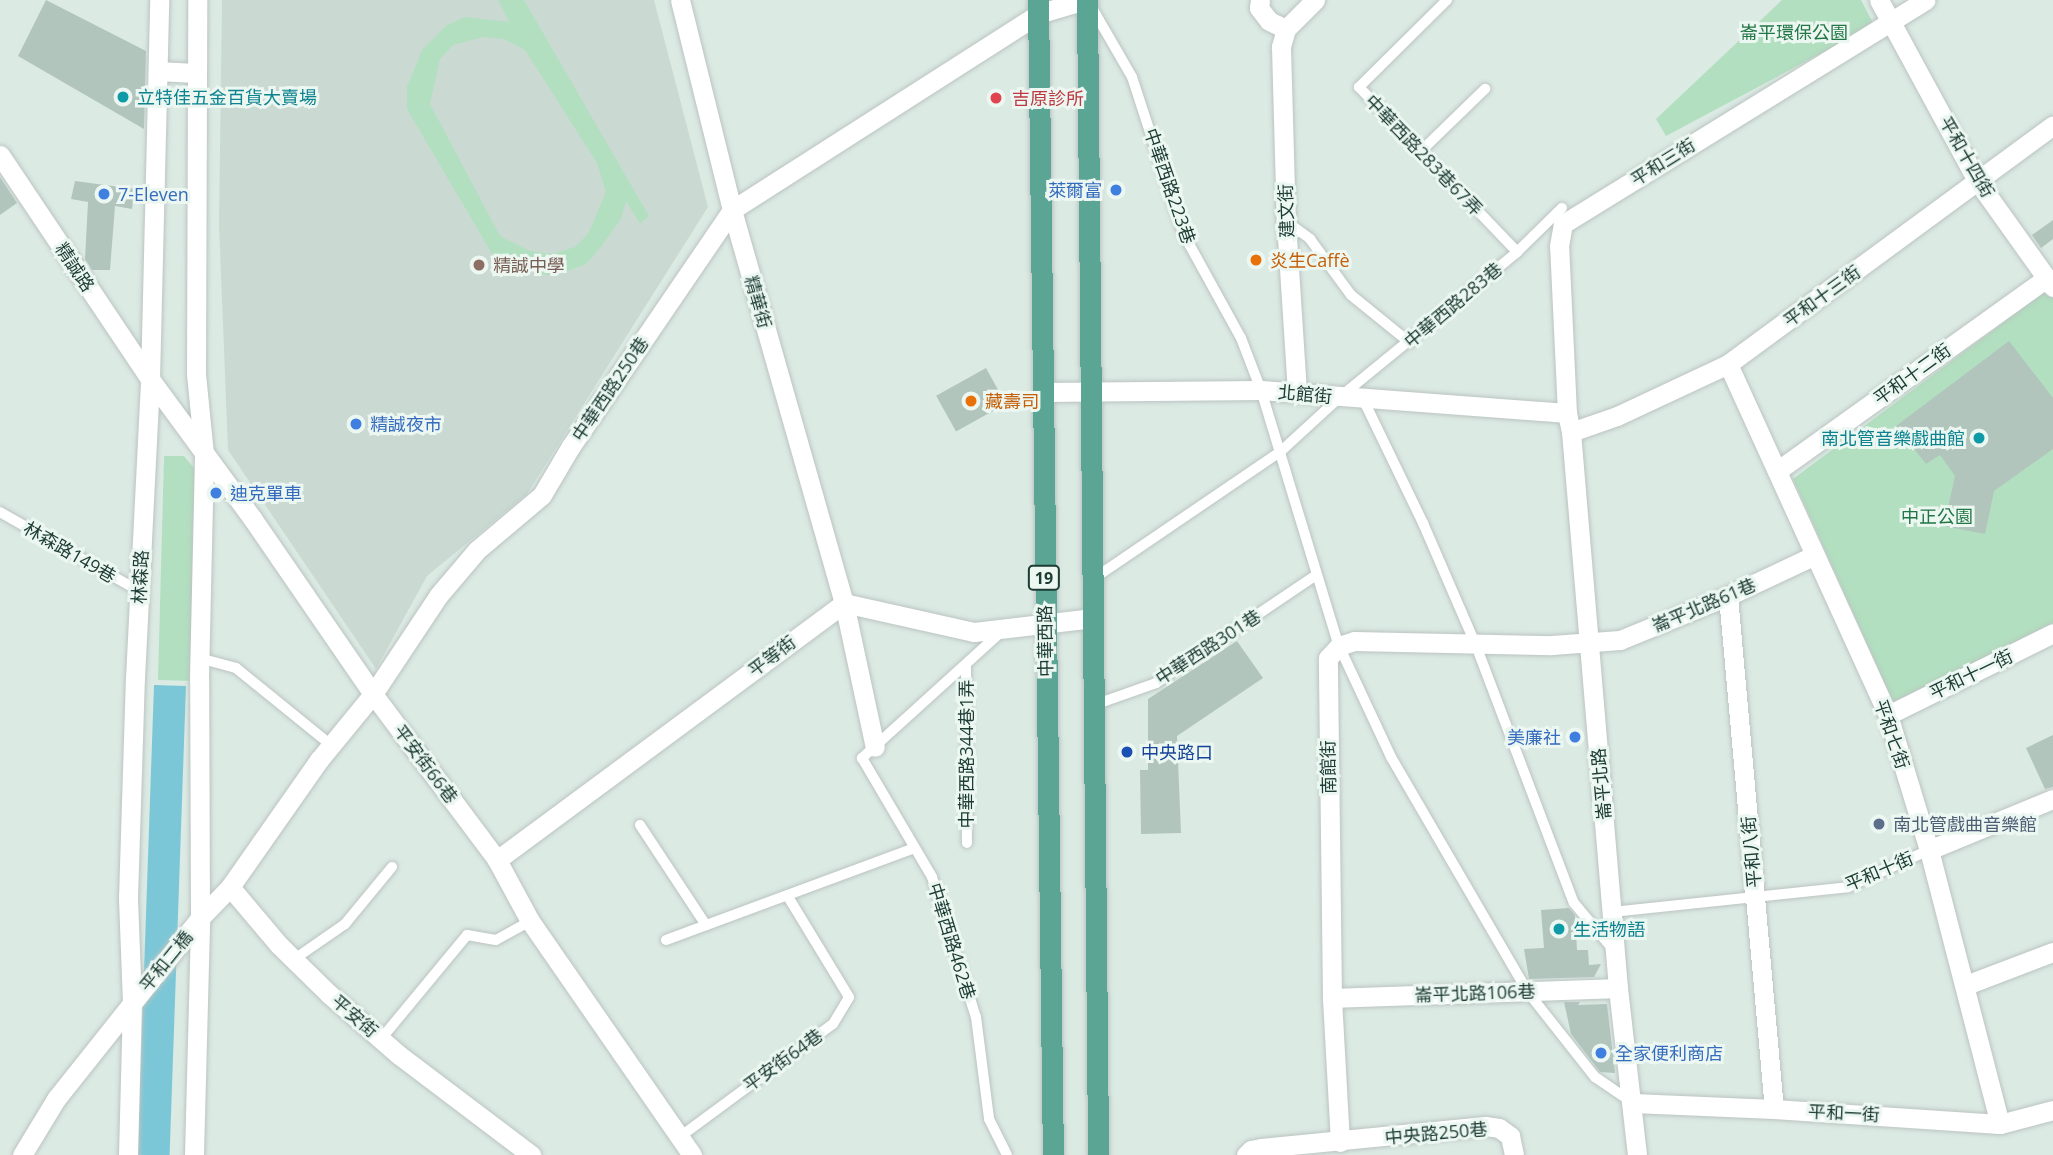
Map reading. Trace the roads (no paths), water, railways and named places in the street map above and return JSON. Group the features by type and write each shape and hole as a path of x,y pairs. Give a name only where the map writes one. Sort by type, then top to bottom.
{"main road":[{"path":"1086,0 1098,1155"},
{"name":"中華西路","path":"1038,7 1054,1155"}],"street":[{"name":"林森路","path":"128,1155 132,1003 128,898 150,379 159,0"},
{"path":"194,1155 200,919 199,657 204,454 196,374 197,0"},
{"name":"精華街","path":"680,0 732,209 844,603 875,747"},
{"name":"中華西路250巷","path":"230,887 331,745 373,695 438,596 469,559 542,495 570,446 732,209 1038,7 1086,0"},
{"path":"1260,0 1259,8 1269,21 1286,29 1306,3"},
{"name":"平和十四街","path":"1879,0 1978,182 2050,282"},
{"name":"平和三街","path":"1558,217 1925,0"},
{"name":"建文街","path":"1286,29 1281,47 1286,222 1297,393"},
{"path":"158,71 195,74"},
{"name":"平和十三街","path":"1569,423 1616,416 1728,364 2053,125"},
{"name":"精誠路","path":"0,155 150,379"},
{"path":"1558,217 1569,423"},
{"name":"平和十二街","path":"1777,471 2050,282"},
{"name":"平和七街","path":"1728,364 1888,715 1929,849 2000,1124"},
{"name":"平安街66巷","path":"150,379 252,518 373,695 498,860 530,921 692,1155"},
{"name":"北館街","path":"1042,392 1261,390 1569,423"},
{"name":"崙平北路","path":"1569,423 1618,988 1637,1155"},
{"name":"崙平北路61巷","path":"1589,644 1620,640 1728,596 1815,555"},
{"name":"平和八街","path":"1728,596 1774,1109"},
{"path":"844,603 974,632 1093,618"},
{"name":"平等街","path":"498,860 844,603"},
{"name":"平和十一街","path":"1888,715 2052,636"},
{"path":"1339,646 1354,641 1589,644"},
{"name":"南館街","path":"1339,646 1328,658 1327,669 1332,998 1340,1142"},
{"name":"平和十街","path":"1929,849 2053,799"},
{"path":"200,919 230,887"},
{"name":"平安街","path":"230,887 293,960 381,1039 531,1155"},
{"name":"平和二橋","path":"132,1003 200,919"},
{"path":"1966,985 2053,952"},
{"name":"崙平北路106巷","path":"1332,998 1618,988"},
{"path":"22,1155 56,1099 132,1003"},
{"name":"平和一街","path":"1633,1104 1774,1109 2000,1124 2053,1110"},
{"name":"中央路250巷","path":"1340,1142 1485,1126 1499,1128 1510,1136 1514,1155"},
{"path":"1246,1155 1251,1150 1261,1148 1340,1142"}],"lane":[{"name":"中華西路223巷","path":"1086,0 1132,77 1183,233 1241,338 1261,390 1315,575 1339,646 1391,757 1527,991 1595,1077 1633,1104"},
{"name":"中華西路283巷67弄","path":"1447,0 1359,87 1517,252"},
{"path":"1420,152 1485,89"},
{"name":"中華西路283巷","path":"1280,452 1340,397 1410,343 1558,217"},
{"path":"1286,222 1310,239 1351,295 1410,343"},
{"path":"1363,399 1423,523 1475,643 1574,903 1615,952"},
{"path":"1093,579 1280,452"},
{"name":"林森路149巷","path":"0,512 139,591"},
{"name":"中華西路301巷","path":"1094,705 1156,683 1315,575"},
{"path":"875,747 1006,628"},
{"path":"199,657 236,668 331,745"},
{"name":"中華西路344巷1弄","path":"966,664 967,842"},
{"name":"中華西路462巷","path":"875,747 862,758 932,877 976,1017 989,1119 1007,1155"},
{"path":"640,825 706,925"},
{"path":"666,940 915,848"},
{"name":"平和十街","path":"1612,912 1848,887 1929,849"},
{"path":"293,960 345,924 392,867"},
{"name":"平安街64巷","path":"681,1136 833,1024 849,997 787,895"},
{"path":"381,1039 467,935 496,940 530,921"}],"water":[{"path":"154,685 186,686 170,1155 138,1155"}],"place":[{"name":"立特佳五金百貨大賣場","path":"123,97"},
{"name":"吉原診所","path":"996,98"},
{"name":"萊爾富","path":"1116,190"},
{"name":"7-Eleven","path":"104,194"},
{"name":"炎生Caffè","path":"1256,260"},
{"name":"精誠中學","path":"479,265"},
{"name":"藏壽司","path":"971,401"},
{"name":"精誠夜市","path":"356,424"},
{"name":"南北管音樂戲曲館","path":"1979,438"},
{"name":"迪克單車","path":"216,493"},
{"name":"美廉社","path":"1575,737"},
{"name":"中央路口","path":"1127,752"},
{"name":"南北管戲曲音樂館","path":"1879,824"},
{"name":"生活物語","path":"1559,929"},
{"name":"全家便利商店","path":"1601,1053"}],"park label":[{"name":"崙平環保公園","path":"1794,32"},
{"name":"中正公園","path":"1937,516"}]}
